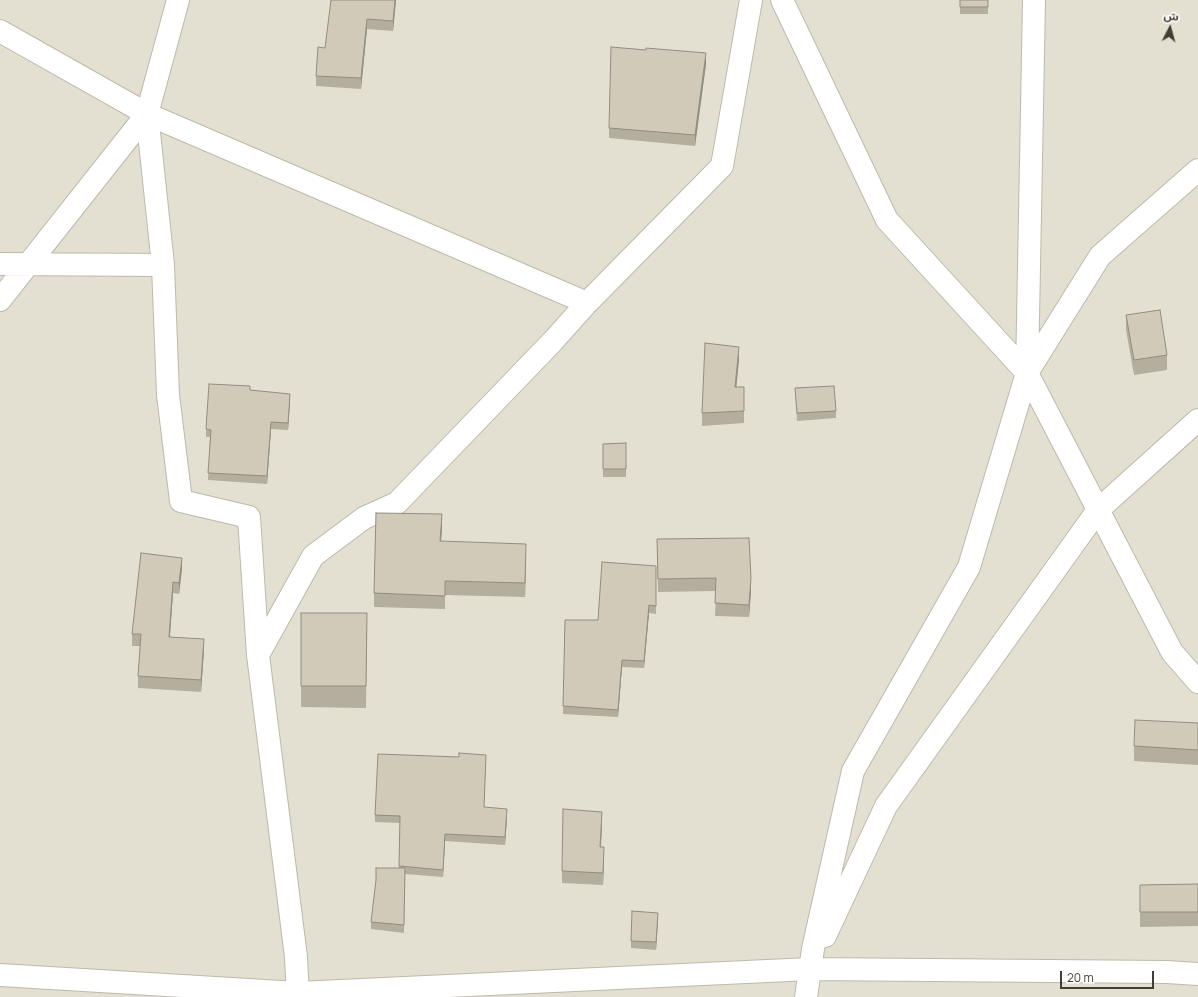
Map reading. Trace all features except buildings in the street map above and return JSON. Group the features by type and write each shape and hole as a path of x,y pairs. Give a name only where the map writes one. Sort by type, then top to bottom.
{"street":[{"path":"178,0 147,114 163,265 168,395 181,501 249,517 258,654 296,957 298,995"},
{"path":"258,654 313,556 364,518 397,503 553,341 586,304 722,166 751,0"},
{"path":"782,0 888,220 1027,373 1172,652 1198,682"},
{"path":"1027,373 1034,0"},
{"path":"0,31 147,114 586,304"},
{"path":"0,300 147,114"},
{"path":"806,997 813,949 854,771 969,567 1027,373 1100,256 1198,170"},
{"path":"0,264 163,265"},
{"path":"810,969 886,806 1098,510 1198,420"},
{"path":"0,975 298,995 810,969 1159,972 1198,974"}],"shaded area":[{"path":"0,0 1198,0 1198,997 0,997"}]}
